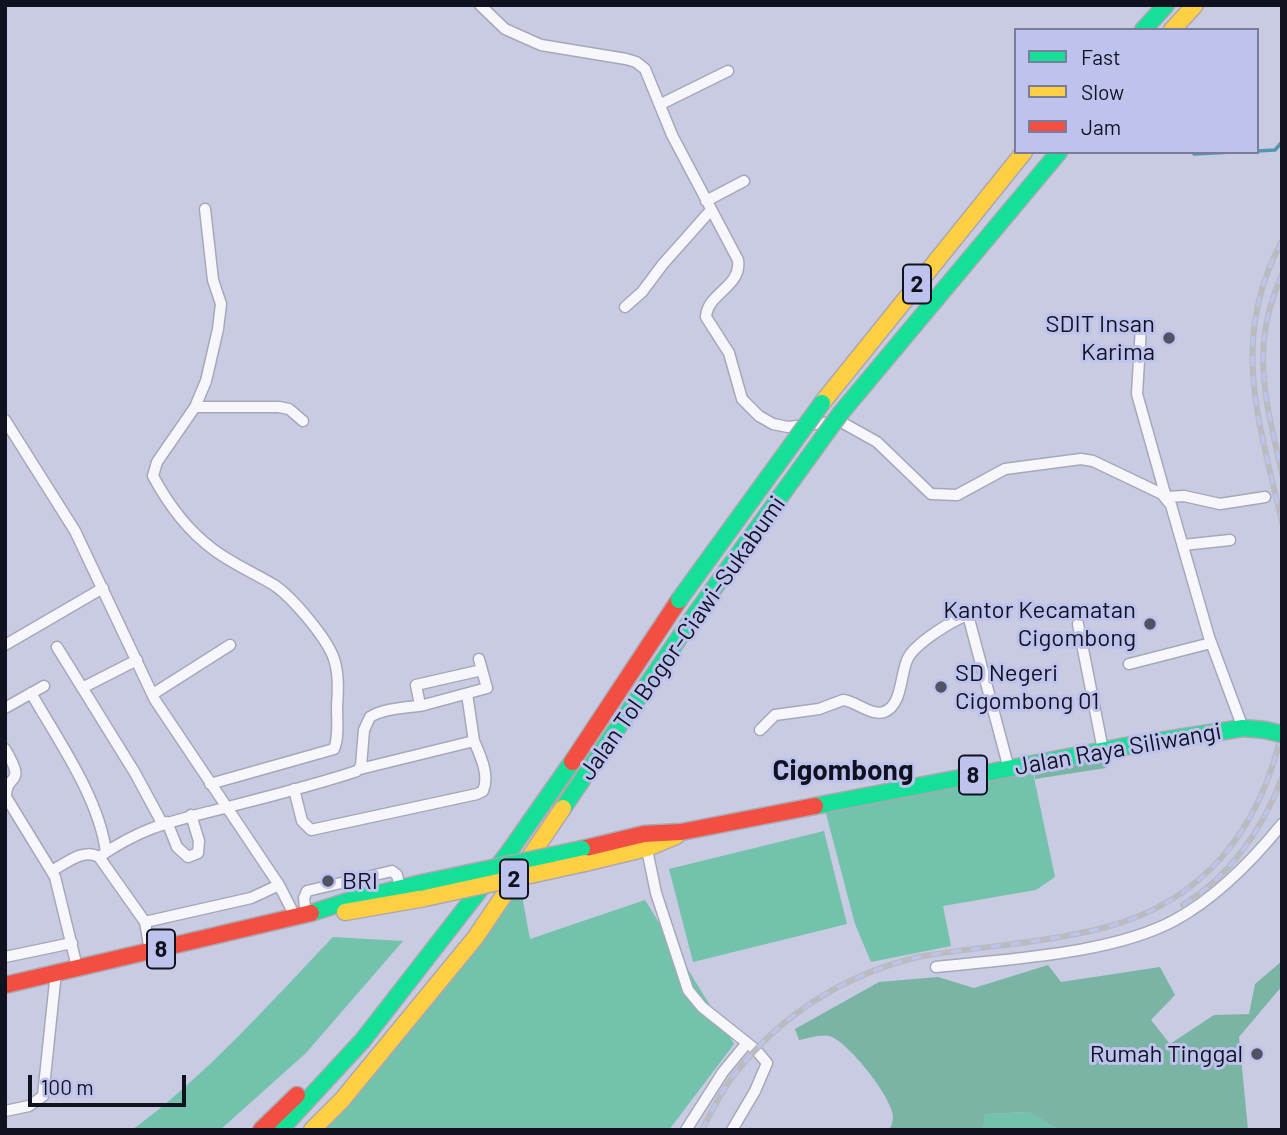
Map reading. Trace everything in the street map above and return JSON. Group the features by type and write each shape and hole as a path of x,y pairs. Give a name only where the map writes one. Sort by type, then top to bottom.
{"highway":[{"path":"1145,28 1166,5"},
{"path":"1174,28 1195,5"},
{"name":"Jalan Tol Bogor–Ciawi–Sukabumi","path":"280,1130 363,1041 509,852 679,600 822,403 1022,154"},
{"name":"Jalan Tol Bogor–Ciawi–Sukabumi","path":"312,1130 342,1100 475,938 696,613 840,414 1057,154"},
{"name":"Jalan Raya Siliwangi","path":"5,985 306,916 354,911 423,891 681,832 1103,750 1243,728 1274,732"},
{"name":"Jalan Raya Siliwangi","path":"306,916 348,901 400,888 423,891"},
{"path":"261,1130 346,1046 363,1041"}],"street":[{"path":"481,5 505,29 541,45 636,62 648,75 672,135 736,254 739,267 735,279 708,308 706,317 729,353 742,399 764,420 788,427 843,423 877,442 924,490 935,495 957,495 1009,468 1081,458 1093,461 1166,497 1184,496 1220,504 1265,498"},
{"path":"661,104 728,71"},
{"path":"625,307 642,292 709,206 744,181"},
{"path":"205,209 209,258 220,300 221,315 206,381 195,407 152,474 186,525 198,537 224,557 274,585 287,597 328,647 336,666 338,686 334,749 210,784"},
{"path":"1141,327 1137,394 1211,643 1243,728"},
{"path":"195,407 279,407 289,409 303,421"},
{"path":"5,420 75,531 153,694 279,885 306,916"},
{"path":"1183,545 1230,540"},
{"path":"5,645 103,589"},
{"path":"760,730 775,715 819,709 843,699 874,712 883,712 890,708 897,696 909,656 922,643 954,621 967,616 1009,768"},
{"path":"1078,624 1103,750"},
{"path":"1129,664 1211,643"},
{"path":"153,694 230,645"},
{"path":"57,647 180,852 188,857 198,853 200,845 191,815"},
{"path":"360,769 364,730 370,717 487,688 479,659"},
{"path":"82,688 137,660"},
{"path":"420,705 416,685 482,670"},
{"path":"5,708 44,686"},
{"path":"31,693 94,807 103,828 103,855 145,922 150,951"},
{"path":"294,789 302,821 310,830 483,791 485,785 480,753 474,741 467,694"},
{"path":"52,870 84,854 103,855 138,833 164,822 226,808 360,769 474,741"},
{"path":"5,749 17,772 16,778 6,790 6,797 58,884 77,967"},
{"path":"936,967 1092,947 1159,928 1188,912 1220,889 1282,824"},
{"path":"645,841 656,893 688,990 702,1007 766,1060 767,1066 732,1130"},
{"path":"306,916 304,898 307,891 392,871 397,875 400,888"},
{"path":"145,922 251,898 279,885"},
{"path":"5,957 72,943"},
{"path":"5,1111 29,1106 43,1096 56,972"},
{"path":"686,1130 723,1072 747,1043"}],"green space":[{"path":"1104,756 1106,768 1035,779 1033,767"},
{"path":"1032,768 1055,877 1036,890 943,906 951,946 871,962 855,924 824,806"},
{"path":"824,831 847,924 693,962 669,869"},
{"path":"520,885 530,939 645,900 734,1044 669,1130 321,1130"},
{"path":"333,937 403,941 306,1053 220,1130 132,1130 160,1109 212,1062"},
{"path":"1282,961 1282,986 1239,1037 1248,1130 1059,1130 1029,1112 985,1114 983,1130 886,1130 891,1127 891,1107 878,1084 859,1060 832,1037 799,1040 795,1029 879,982 938,977 974,988 1048,965 1061,982 1160,967 1175,995 1151,1020 1170,1044 1214,1015 1249,1014 1255,984"},
{"path":"1029,1112 1059,1130 983,1130 985,1114"}],"waterway":[{"path":"1259,151 1275,150 1282,142"}],"railway":[{"path":"1282,241 1266,277 1256,312 1253,346 1258,415 1282,522"},
{"path":"1282,275 1272,301 1263,350 1266,398 1282,474"},
{"path":"702,1130 725,1087 754,1052 796,1014 843,984 896,963 923,956 1036,941 1103,928 1139,916 1170,900 1198,880 1222,857 1242,830 1259,800 1282,731"},
{"path":"1183,905 1216,880 1243,850 1265,816 1282,778"}],"traffic: fast":[{"path":"1145,28 1166,5"},
{"path":"840,414 1057,154"},
{"path":"679,600 822,403"},
{"path":"696,613 840,414"},
{"path":"563,808 696,613"},
{"path":"815,806 1121,747 1243,728 1265,730"},
{"path":"1265,730 1282,734"},
{"path":"280,1130 363,1040 509,852 572,762"},
{"path":"422,883 582,849"},
{"path":"311,913 422,883"}],"traffic: slow":[{"path":"1174,28 1195,5"},
{"path":"822,403 1022,154"},
{"path":"312,1130 342,1100 475,938 563,808"},
{"path":"585,863 647,848 676,836"},
{"path":"425,898 585,863"},
{"path":"345,912 425,898"}],"traffic: jam":[{"path":"572,762 679,600"},
{"path":"582,849 644,834 681,832 815,806"},
{"path":"5,985 311,913"},
{"path":"261,1130 297,1095"}],"place":[{"name":"SDIT Insan Karima","path":"1169,338"},
{"name":"Kantor Kecamatan Cigombong","path":"1150,624"},
{"name":"SD Negeri Cigombong 01","path":"941,687"},
{"name":"BRI","path":"328,881"},
{"name":"Rumah Tinggal","path":"1257,1054"}],"district":[{"name":"Cigombong","path":"843,771"}]}
